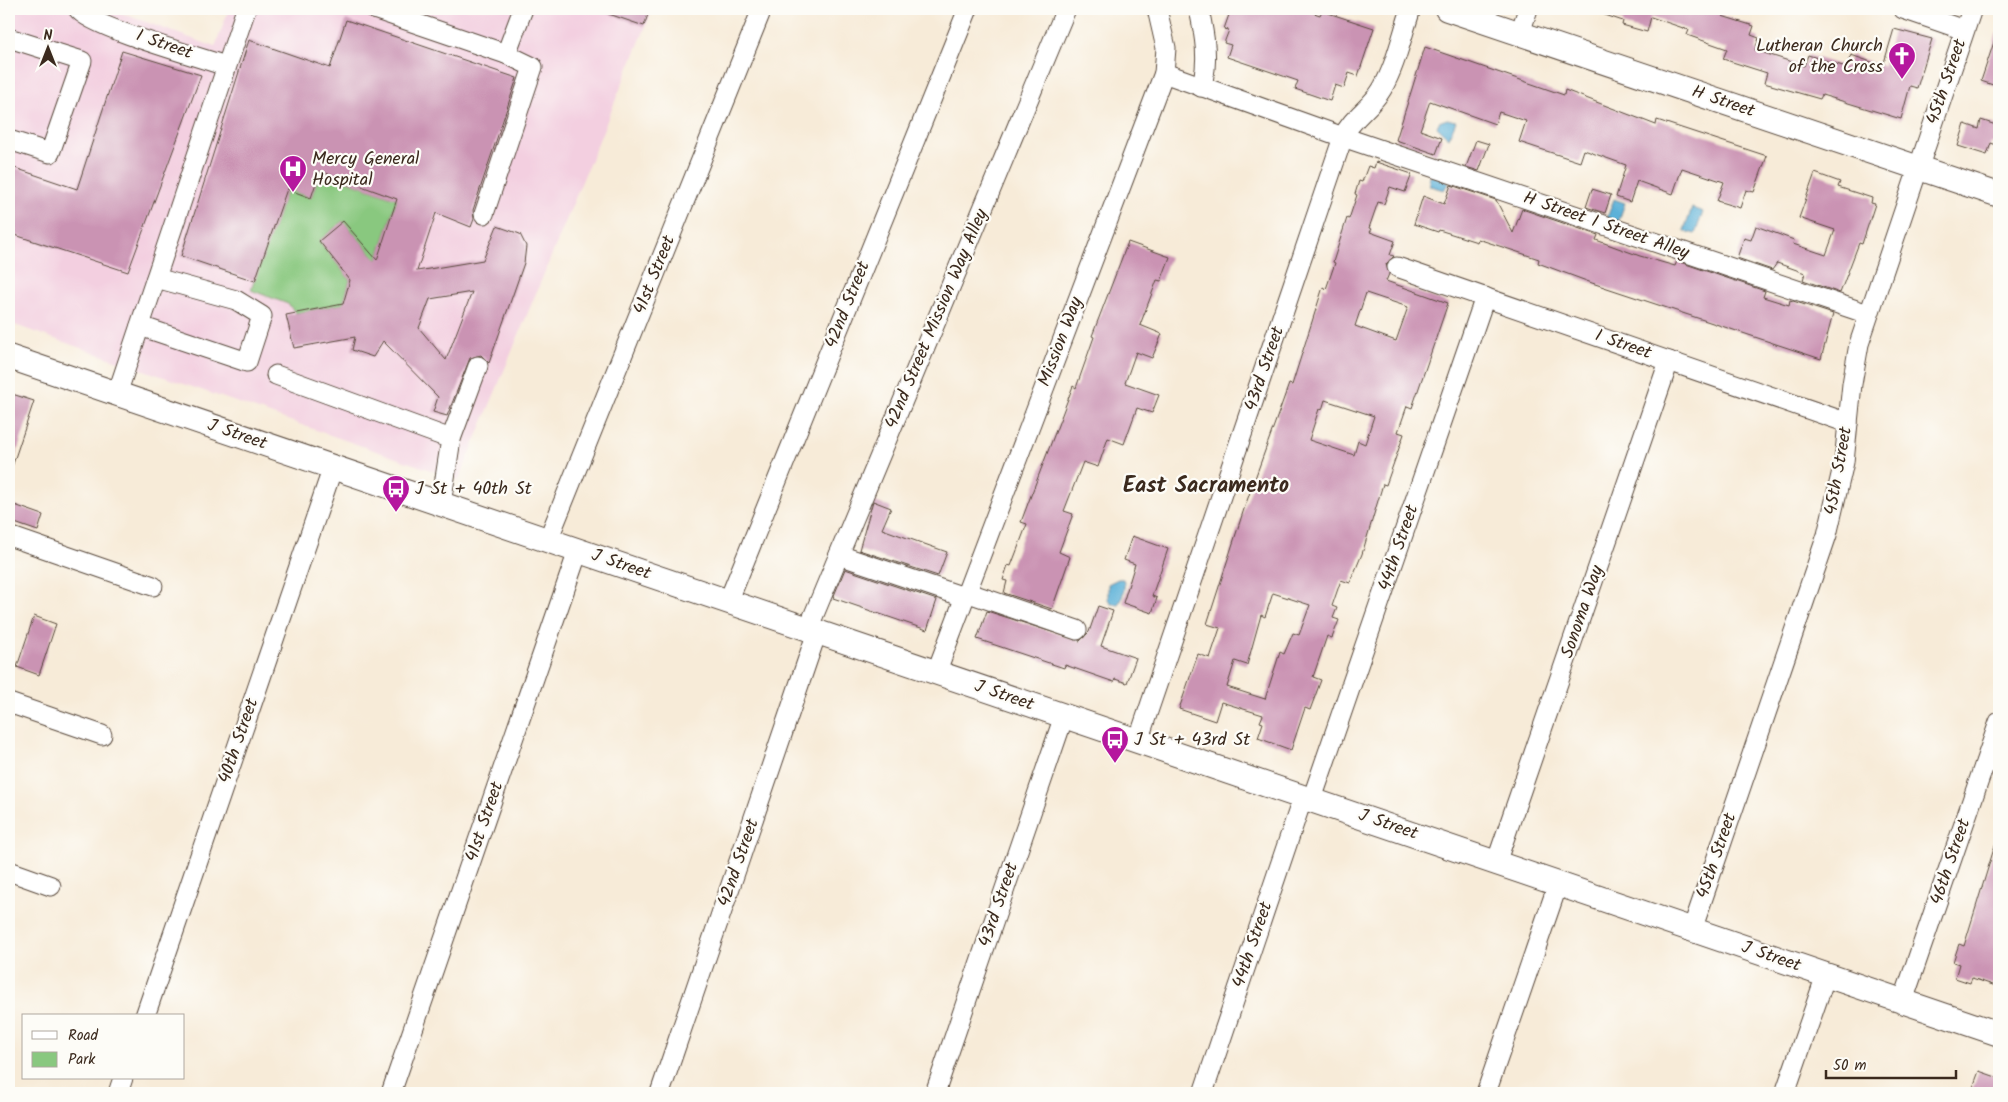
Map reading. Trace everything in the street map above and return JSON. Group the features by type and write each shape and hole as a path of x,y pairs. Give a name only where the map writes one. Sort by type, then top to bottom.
{"main road":[{"name":"H Street","path":"1447,9 1999,195"},
{"name":"J Street","path":"9,357 1999,1034"}],"street":[{"name":"I Street","path":"78,9 81,13 101,24 226,66"},
{"path":"117,394 246,9"},
{"path":"374,9 506,54 533,67 484,214"},
{"path":"506,54 522,9"},
{"name":"41st Street","path":"548,540 762,9"},
{"name":"42nd Street","path":"728,602 968,9"},
{"name":"42nd Street Mission Way Alley","path":"813,631 839,555 1066,9"},
{"name":"Mission Way","path":"936,673 1164,73 1166,43 1157,9"},
{"path":"1199,9 1205,42 1205,70 1201,87"},
{"name":"43rd Street","path":"1138,740 1343,137 1353,120 1374,100 1383,88 1411,9"},
{"path":"1520,33 1528,9"},
{"path":"1903,9 1964,30"},
{"name":"45th Street","path":"1692,930 1827,535 1837,498 1859,344 1972,9"},
{"path":"9,38 82,61 50,153 9,140"},
{"name":"H Street I Street Alley","path":"1164,73 1343,137 1868,314"},
{"name":"I Street","path":"1397,267 1848,423"},
{"path":"140,326 247,362 262,316 236,300 156,278"},
{"name":"44th Street","path":"1203,1093 1485,297"},
{"name":"Sonoma Way","path":"1496,863 1670,361"},
{"path":"440,504 451,440 478,366"},
{"path":"276,375 451,440"},
{"name":"40th Street","path":"146,1014 333,467"},
{"path":"10,541 153,586"},
{"name":"41st Street","path":"391,1093 578,550"},
{"path":"839,555 1077,630"},
{"name":"42nd Street","path":"660,1093 813,631"},
{"path":"9,703 102,735"},
{"name":"43rd Street","path":"935,1093 1064,716"},
{"name":"46th Street","path":"1903,1002 1999,722"},
{"path":"9,871 51,886"},
{"path":"1486,1093 1558,884"},
{"path":"1785,1093 1826,975"},
{"path":"118,1093 122,1080"}],"shaded area":[{"name":"Mercy General Hospital","path":"9,9 110,9 215,47 229,9 653,9 459,480 9,323"}],"green space":[{"path":"320,171 397,199 377,260 343,221 319,241 350,280 343,304 296,313 288,304 251,290 287,189 311,198"}],"water":[{"path":"1447,119 1456,121 1449,138 1437,127 1439,122"},
{"path":"1433,175 1449,182 1444,190 1430,186 1429,178"},
{"path":"1614,199 1625,203 1618,223 1607,218"},
{"path":"1692,208 1703,212 1695,234 1684,231"},
{"path":"1118,579 1123,579 1124,582 1123,595 1118,604 1111,604 1108,599 1108,584"}],"building":[{"path":"600,9 650,9 644,26 600,11"},
{"path":"1231,9 1302,9 1320,15 1322,11 1374,28 1358,76 1349,73 1344,88 1335,85 1330,101 1295,89 1298,81 1227,57 1231,45 1224,43 1229,30 1224,29"},
{"path":"1596,9 1724,9 1722,16 1754,26 1751,35 1759,38 1755,50 1804,66 1808,55 1846,67 1851,55 1883,66 1894,29 1932,39 1917,88 1910,86 1901,119 1822,95 1820,99 1764,83 1767,73 1723,59 1727,49 1687,35 1689,30 1651,17 1647,32 1622,25 1623,21 1596,12"},
{"path":"346,20 517,78 473,210 474,219 471,227 436,213 417,271 483,260 497,226 520,234 526,246 524,263 489,363 481,355 470,358 447,416 433,412 438,397 383,341 373,357 352,350 355,337 294,348 286,315 343,304 350,280 319,241 343,221 377,260 397,199 320,171 311,198 287,189 255,281 181,256 249,40 330,68","holes":["472,292 446,360 419,328 430,299"]},
{"path":"1997,33 1999,34 1999,87 1981,81"},
{"path":"1425,47 1564,95 1565,90 1656,125 1657,120 1767,156 1754,192 1746,190 1740,208 1717,201 1724,182 1682,168 1673,194 1637,181 1630,202 1616,197 1626,165 1584,150 1580,162 1519,142 1526,121 1499,112 1495,124 1430,101 1420,130 1442,138 1436,154 1396,140"},
{"path":"122,51 201,75 128,272 9,233 9,166 77,189"},
{"path":"1981,120 1999,126 1999,146 1991,143 1987,155 1958,146 1965,124 1979,129"},
{"path":"1476,140 1489,144 1479,171 1466,167"},
{"path":"1376,162 1412,174 1405,192 1390,187 1384,204 1378,202 1369,228 1372,229 1370,232 1395,241 1390,255 1394,256 1386,264 1389,274 1386,281 1448,303 1412,408 1407,406 1398,432 1404,434 1386,485 1383,484 1362,554 1350,583 1341,580 1332,606 1337,608 1333,618 1339,620 1332,638 1327,636 1313,677 1321,680 1310,710 1305,708 1291,750 1258,738 1263,723 1260,722 1263,715 1221,702 1215,721 1179,709 1198,654 1210,658 1220,628 1207,624 1244,509 1289,384 1292,385 1323,287 1326,289 1347,218 1349,219 1357,195 1355,194 1359,181 1362,182 1368,166 1374,168","holes":["1366,293 1408,307 1396,341 1355,326","1325,400 1374,416 1365,444 1358,441 1354,455 1309,440 1319,409 1322,410","1273,593 1310,605 1299,635 1293,633 1284,654 1280,652 1265,699 1227,687 1235,661 1247,665 1261,615 1265,617"]},
{"path":"1815,173 1840,182 1838,187 1872,198 1871,203 1875,204 1862,244 1859,243 1840,293 1803,280 1805,273 1777,263 1772,270 1737,258 1744,238 1751,240 1756,226 1794,240 1793,244 1826,255 1835,230 1799,218"},
{"path":"1451,185 1496,200 1513,233 1522,209 1598,235 1596,240 1640,256 1675,266 1677,261 1765,291 1763,297 1789,305 1790,300 1833,314 1821,359 1592,283 1538,263 1539,259 1478,239 1477,242 1414,224 1423,196 1444,204"},
{"path":"1592,189 1611,195 1605,213 1586,207"},
{"path":"1128,242 1170,257 1161,281 1157,280 1140,325 1162,334 1152,358 1136,352 1125,383 1159,395 1152,413 1137,408 1124,444 1108,438 1098,467 1083,462 1064,511 1073,514 1059,552 1070,557 1052,609 1004,593 1007,581 1003,580 1008,565 1011,566 1027,524 1021,522 1073,386 1076,388 1094,337 1092,336"},
{"path":"9,393 34,401 11,470 9,469"},
{"path":"873,501 891,508 882,529 947,552 938,576 859,550"},
{"path":"9,503 43,515 38,531 9,521"},
{"path":"1132,536 1168,549 1152,596 1157,598 1152,613 1123,603 1135,564 1124,560"},
{"path":"845,569 937,600 927,630 833,598"},
{"path":"1098,606 1113,611 1101,646 1136,658 1127,683 1115,679 1114,682 1065,665 1064,668 977,639 987,611 1080,641 1089,632"},
{"path":"34,616 56,624 39,675 17,667"},
{"path":"1996,842 1999,842 1999,987 1972,978 1970,983 1955,978 1959,964 1953,962 1959,944 1964,946"},
{"path":"1979,1071 1999,1078 1999,1093 1971,1093"}],"place":[{"name":"Lutheran Church of the Cross","path":"1902,80"},
{"name":"Mercy General Hospital","path":"293,193"},
{"name":"J St + 40th St","path":"396,513"},
{"name":"J St + 43rd St","path":"1115,764"}],"district":[{"name":"East Sacramento","path":"1206,486"}]}
